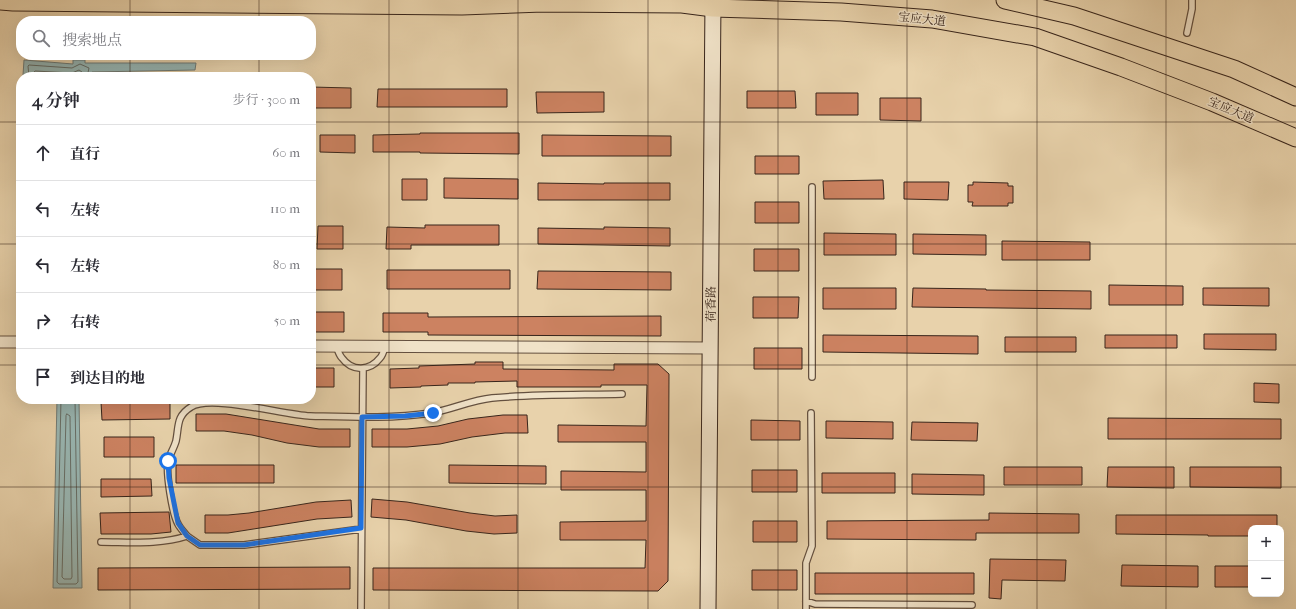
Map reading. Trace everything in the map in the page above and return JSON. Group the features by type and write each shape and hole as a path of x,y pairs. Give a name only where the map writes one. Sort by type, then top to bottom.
{"main road":[{"path":"1005,0 1056,8 1074,16 1234,69 1296,97"},
{"name":"宝应大道","path":"0,1 454,6 543,3 713,4 932,19 1035,37 1184,91 1296,138"}],"street":[{"name":"荷香路","path":"708,609 713,4"},
{"path":"0,342 16,342"},
{"path":"316,346 710,348"}],"lane":[{"path":"1187,32 1192,8 1192,0"},
{"path":"812,186 812,377"},
{"path":"336,346 342,358 350,365 362,369 375,364 382,357 386,346"},
{"path":"361,609 362,369"},
{"path":"226,404 308,416 405,416 433,413 470,402 490,398 532,395 622,394"},
{"path":"199,404 192,406 185,412 178,422 176,441 168,461 169,478 175,512 178,523 187,536 200,545 244,545 361,528"},
{"path":"806,609 806,563 812,546 811,413"},
{"path":"101,542 159,542 187,536"},
{"path":"806,601 815,604 972,605"}],"water":[{"path":"24,60 73,64 73,60 85,60 85,63 196,63 195,70 23,72"},
{"path":"57,404 79,404 82,588 53,588"}],"building":[{"path":"316,87 351,88 351,108 316,108"},
{"path":"378,89 507,89 507,107 377,107"},
{"path":"747,91 795,91 796,108 747,108"},
{"path":"536,92 604,92 604,112 537,113"},
{"path":"816,93 858,93 858,115 816,115"},
{"path":"880,98 921,98 921,121 880,120"},
{"path":"420,133 519,133 519,154 373,152 373,135"},
{"path":"320,135 355,135 355,153 320,152"},
{"path":"542,135 671,136 671,156 542,156"},
{"path":"755,156 799,156 799,174 755,174"},
{"path":"444,178 518,179 518,199 444,198"},
{"path":"402,179 427,179 427,200 402,200"},
{"path":"883,180 884,199 824,199 823,181"},
{"path":"904,182 949,182 948,200 904,199"},
{"path":"973,182 1008,183 1008,186 1013,186 1013,203 1008,203 1008,206 972,206 973,202 968,202 968,185 973,185"},
{"path":"538,183 670,183 670,200 538,200"},
{"path":"755,202 799,202 799,223 755,223"},
{"path":"425,225 499,225 499,245 411,245 411,249 386,249 387,227 425,228"},
{"path":"318,226 343,226 343,249 317,249"},
{"path":"604,227 670,228 670,246 538,244 538,228 604,229"},
{"path":"824,233 896,234 896,255 824,255"},
{"path":"913,234 986,235 986,255 913,254"},
{"path":"1002,241 1090,242 1090,260 1002,260"},
{"path":"754,249 799,249 799,271 754,271"},
{"path":"316,269 342,269 342,290 316,290"},
{"path":"387,270 510,270 510,289 387,289"},
{"path":"538,271 671,272 671,290 537,289"},
{"path":"1109,285 1183,286 1183,305 1109,305"},
{"path":"823,288 896,288 896,309 823,309"},
{"path":"913,288 1091,291 1091,309 912,307"},
{"path":"1203,288 1269,288 1269,306 1203,305"},
{"path":"753,297 799,297 798,318 753,318"},
{"path":"316,312 344,312 344,332 316,332"},
{"path":"383,313 428,313 428,317 661,316 661,336 428,335 428,332 383,332"},
{"path":"1204,334 1276,334 1276,350 1204,349"},
{"path":"823,335 978,336 978,354 823,352"},
{"path":"1105,335 1177,335 1177,348 1105,348"},
{"path":"1005,337 1076,337 1076,352 1005,352"},
{"path":"754,348 802,348 802,369 754,369"},
{"path":"475,362 503,362 503,369 614,370 614,364 658,364 669,374 668,581 658,591 373,590 373,568 645,568 646,540 560,540 560,522 646,521 646,490 561,490 561,471 646,472 646,442 558,442 558,425 646,426 647,385 601,385 601,387 517,387 517,381 448,383 448,385 390,388 390,369 419,368 419,366 475,364"},
{"path":"316,368 334,368 334,387 316,387"},
{"path":"1254,383 1279,384 1279,403 1254,402"},
{"path":"101,404 170,404 170,419 102,420"},
{"path":"196,414 226,414 319,429 350,429 350,447 319,447 287,443 252,435 224,431 196,431"},
{"path":"503,415 527,415 528,433 505,433 472,437 440,444 407,447 372,447 372,429 407,429 438,426 468,419"},
{"path":"1108,418 1281,419 1281,439 1108,439"},
{"path":"751,420 800,421 800,440 751,440"},
{"path":"826,421 893,422 893,439 826,438"},
{"path":"912,422 978,423 977,441 911,440"},
{"path":"104,437 154,437 154,457 104,457"},
{"path":"176,465 274,465 274,483 176,483"},
{"path":"449,465 546,466 546,484 449,483"},
{"path":"1004,467 1082,467 1082,485 1004,485"},
{"path":"1108,467 1174,467 1174,488 1107,487"},
{"path":"1190,467 1281,467 1281,488 1190,487"},
{"path":"752,470 797,470 797,492 752,492"},
{"path":"822,473 895,473 895,493 822,493"},
{"path":"912,474 984,475 984,495 912,494"},
{"path":"101,479 151,479 152,496 101,497"},
{"path":"372,499 407,502 495,516 517,515 517,533 494,534 466,531 406,520 371,517"},
{"path":"351,500 352,517 317,519 228,533 205,533 205,515 249,513 316,502"},
{"path":"169,512 171,532 151,534 101,534 100,513"},
{"path":"989,513 1079,514 1079,533 976,533 976,540 827,539 827,521 989,520"},
{"path":"1116,515 1277,515 1277,525 1248,525 1248,536 1116,534"},
{"path":"753,521 797,521 797,542 753,542"},
{"path":"990,559 1066,560 1065,581 1002,580 1001,599 989,598"},
{"path":"1122,565 1198,566 1198,587 1121,586"},
{"path":"1215,566 1248,566 1248,587 1215,587"},
{"path":"350,567 350,589 98,590 98,568"},
{"path":"752,570 797,570 797,590 752,590"},
{"path":"815,573 974,573 974,594 815,594"}],"route":[{"path":"168,461 173,506 178,523 187,536 200,545 244,545 361,528 362,417 405,416 433,413"}]}
